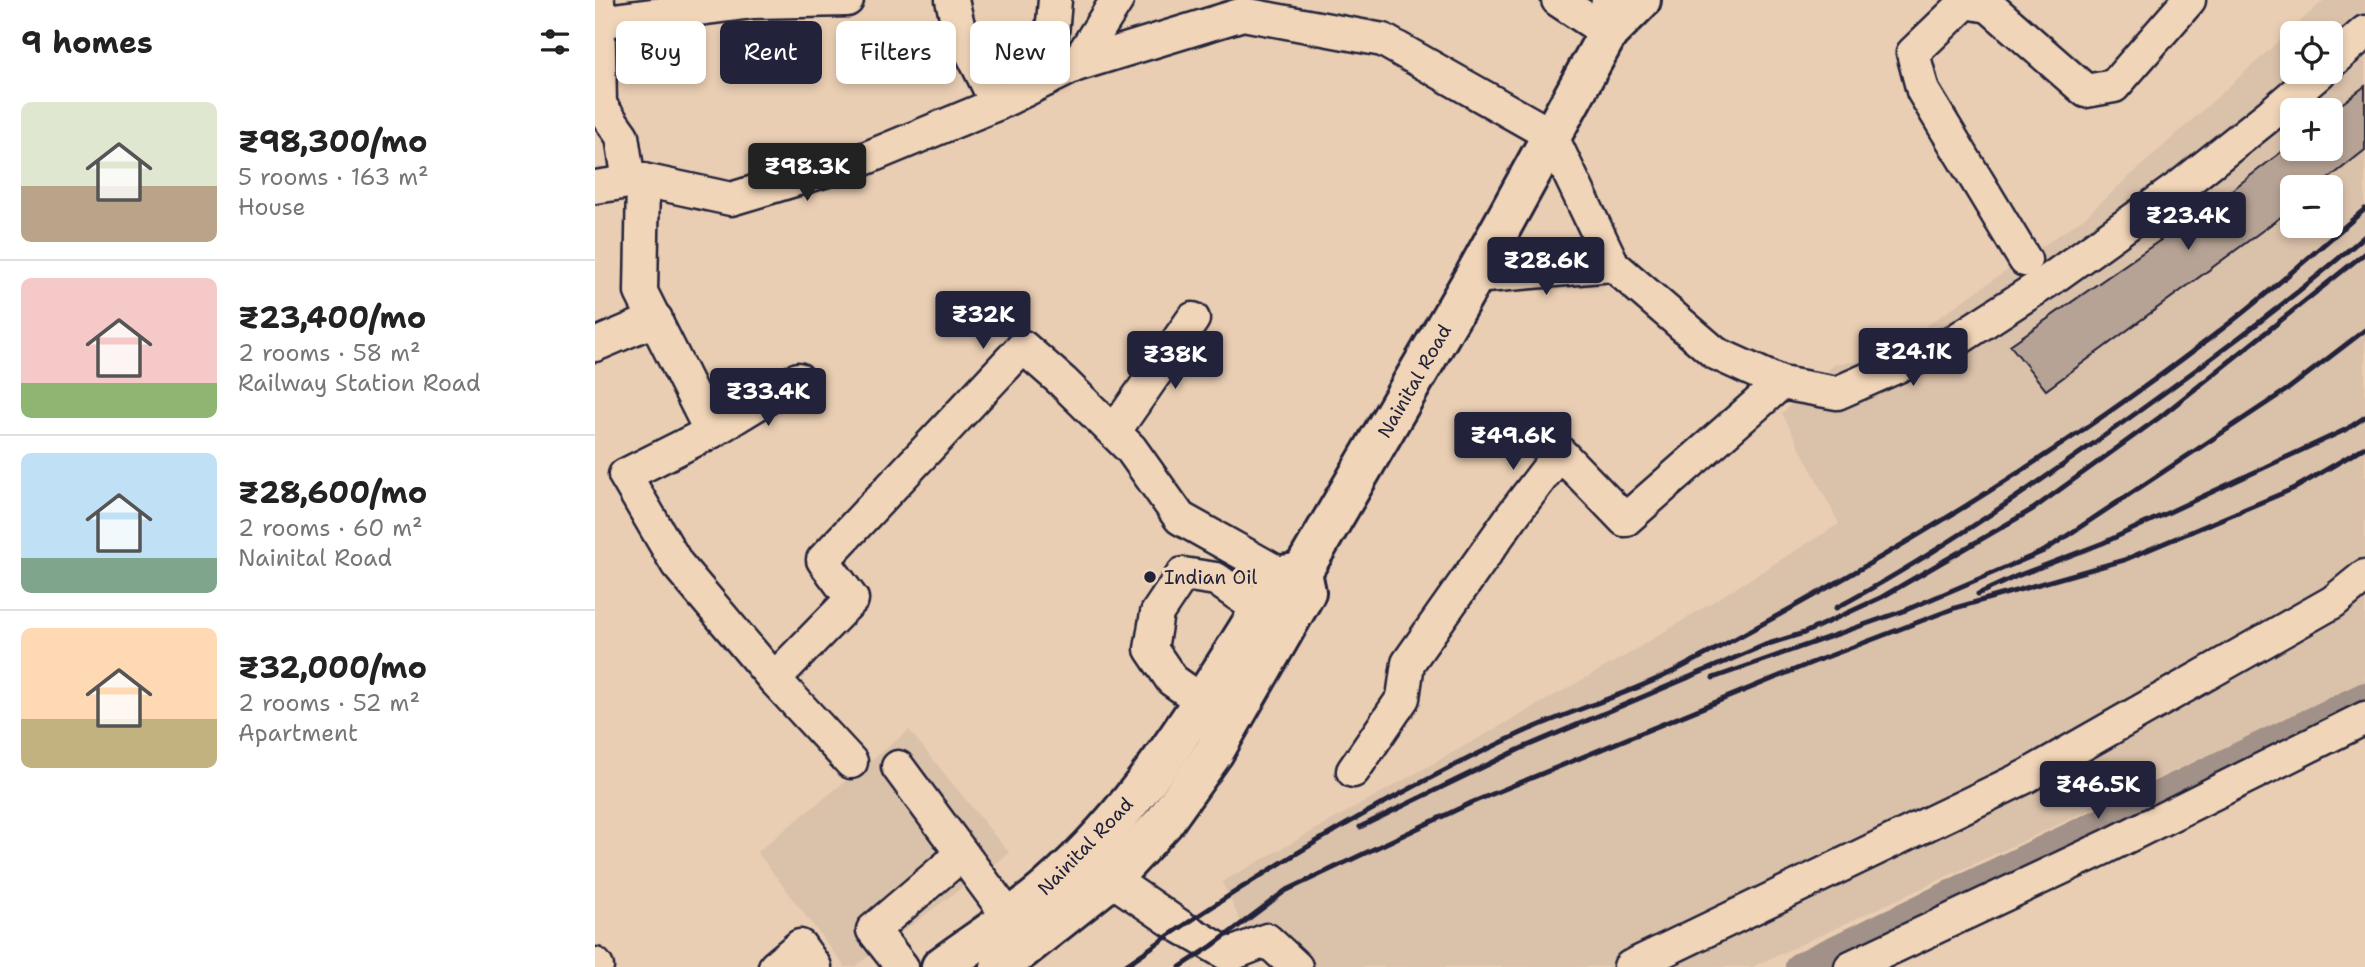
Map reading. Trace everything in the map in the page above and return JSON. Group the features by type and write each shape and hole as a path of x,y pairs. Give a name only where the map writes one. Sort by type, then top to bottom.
{"highway":[{"name":"Nainital Road","path":"941,967 1012,943 1111,879 1164,822 1214,752 1217,711 1260,610 1292,573 1474,277 1551,135 1609,17 1641,0"},
{"name":"Nainital Road","path":"1012,943 1048,888 1217,711 1306,592 1292,573"}],"street":[{"path":"711,432 641,292 636,181 622,136 600,105 598,11 753,2 847,0"},
{"path":"952,0 958,25 997,104"},
{"path":"1053,21 1055,0"},
{"path":"1076,65 1117,0"},
{"path":"1558,0 1609,17"},
{"path":"2025,260 1923,91 1913,53 1966,2 1989,6 2086,91 2114,86 2189,0"},
{"path":"1070,68 1230,7 1383,40 1551,135 1613,265 1715,353 1781,383 1837,393 1955,341 2051,279 2182,185 2305,84"},
{"path":"2343,51 2365,32"},
{"path":"595,187 636,181 731,199 864,159 997,104 1038,84"},
{"path":"1474,277 1613,265"},
{"path":"595,345 656,319"},
{"path":"1114,432 1193,319"},
{"path":"774,680 852,599 823,560 1023,347 1131,449 1180,518 1292,573"},
{"path":"798,379 711,432 625,475 677,564 774,680 851,762"},
{"path":"1353,771 1403,698 1408,663 1560,453 1625,520 1781,383"},
{"path":"1217,711 1172,680 1151,649 1157,613 1183,574 1216,579 1260,610"},
{"path":"1630,967 2025,777 2333,602 2365,576"},
{"path":"1851,967 2106,847 2365,718"},
{"path":"898,767 963,854 1012,943"},
{"path":"902,967 873,930 963,854"},
{"path":"1111,879 1181,927 1229,955 1267,940 1296,967"},
{"path":"775,967 800,946 815,967"}],"shaded area":[{"path":"2324,0 2365,0 2365,682 1752,967 1269,967 1247,935 1222,882 1630,653 1839,524 1782,413 1835,364 1878,359 2085,217 2280,40 2280,84 2343,84 2343,21 2301,21"},
{"path":"909,730 1009,853 854,967 845,967 757,852"}],"building":[{"path":"2365,86 2365,150 2333,175 2280,175 2280,218 2046,390 2010,345 2228,193 2280,153 2280,161 2343,161 2343,103"}],"waterway":[{"path":"1800,967 2365,697"}],"railway":[{"path":"1123,967 1217,903 1363,814 1515,736 1684,666 1826,589 1965,506 2101,418 2166,371 2248,308 2365,209"},
{"path":"1836,608 1964,532 2087,448 2229,345 2365,236"},
{"path":"1360,827 1520,749 1765,645 1804,633 1882,597 2033,509 2160,417 2365,253"},
{"path":"1713,678 1906,610 2044,551 2288,389 2365,330"},
{"path":"1978,594 2103,543 2347,429 2365,417"},
{"path":"1180,967 1285,891 1473,802 1811,663 1955,608 2124,560 2295,488 2365,447"}],"place":[{"name":"Indian Oil","path":"1150,577"}]}
